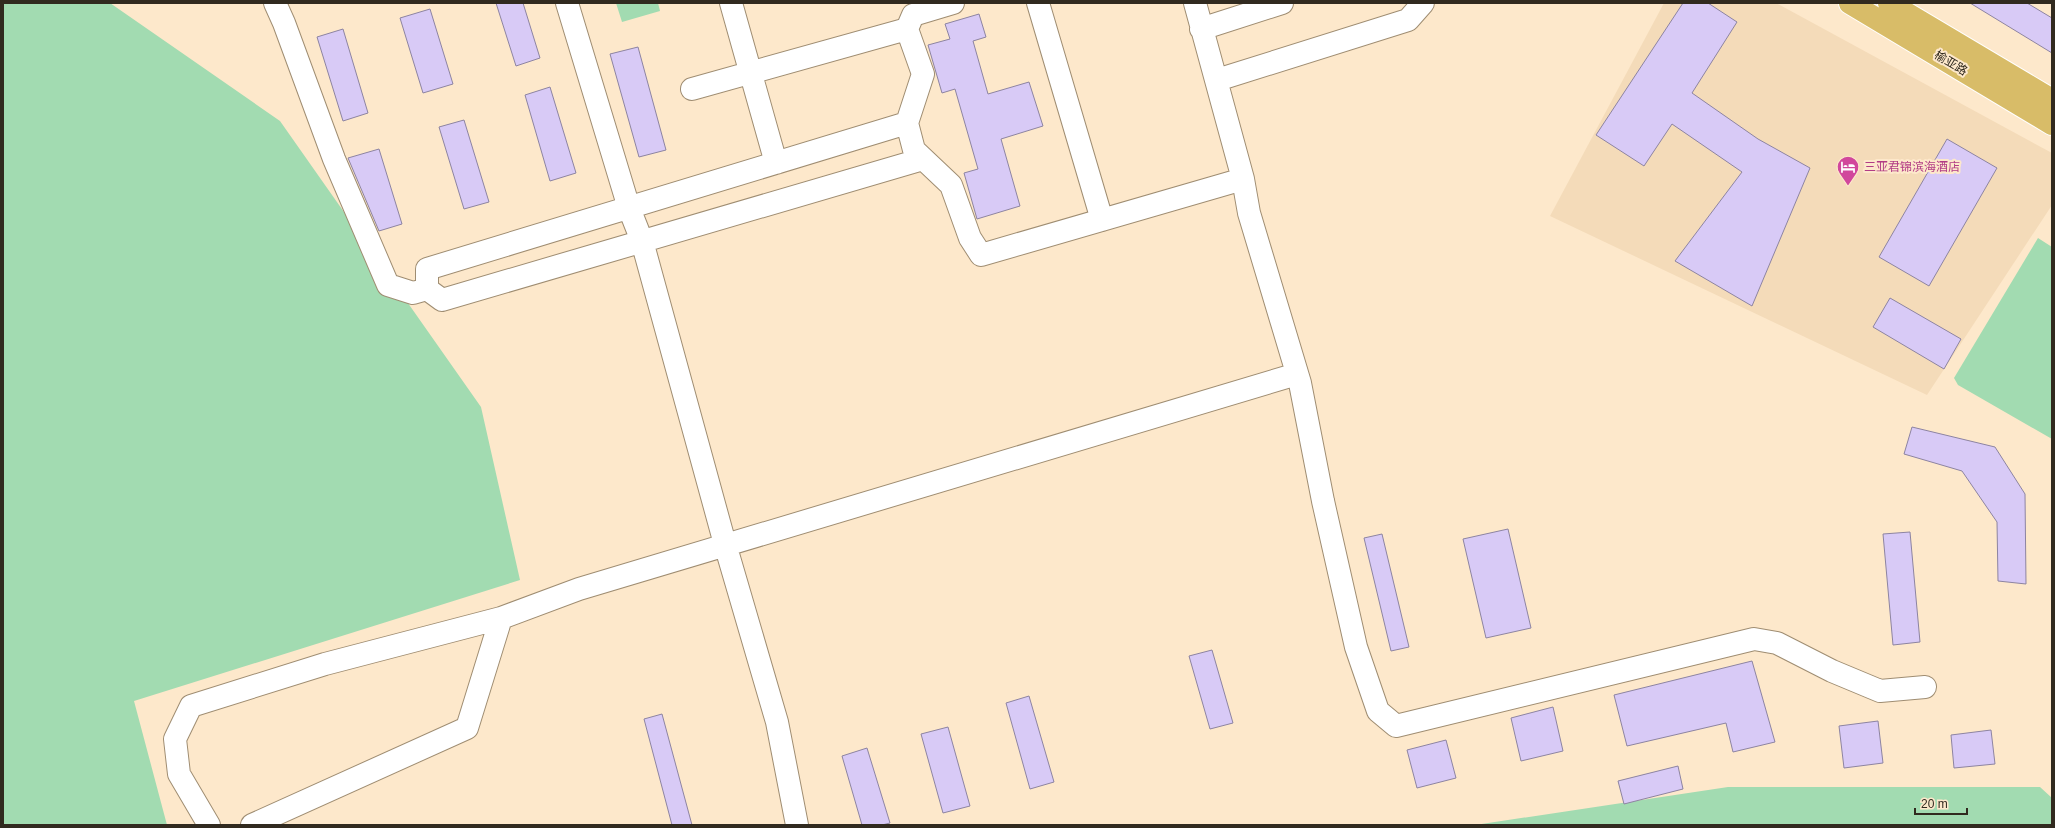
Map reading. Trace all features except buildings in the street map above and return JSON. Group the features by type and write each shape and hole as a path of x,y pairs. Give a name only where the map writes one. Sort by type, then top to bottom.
{"highway":[{"name":"榆亚路","path":"1850,3 2052,124"},
{"name":"榆亚路","path":"1889,3 2052,100"}],"lane":[{"path":"275,3 284,23 334,159 388,285 413,293 427,289"},
{"path":"567,3 629,208 642,241 725,544 777,722 797,825"},
{"path":"731,3 776,163"},
{"path":"953,3 913,15 907,29 923,74 907,123 914,150 951,185 970,238 981,255 1243,179"},
{"path":"1038,3 1102,220"},
{"path":"1195,3 1243,179 1249,213 1297,374 1356,647 1378,711 1396,726 1754,639 1777,643 1832,671 1880,691 1925,687"},
{"path":"1201,29 1282,3"},
{"path":"1217,80 1408,20 1422,3"},
{"path":"692,89 907,29"},
{"path":"427,289 427,269 907,123"},
{"path":"427,289 442,300 923,158"},
{"path":"209,825 179,774 175,739 191,706 325,664 501,618 579,589 725,544 1297,374"},
{"path":"252,825 467,728 501,618"}],"shaded area":[{"path":"1664,3 1776,3 2052,153 2052,205 1927,395 1550,216"}],"green space":[{"path":"3,3 110,3 280,121 481,407 520,580 134,701 167,825 3,825"},
{"path":"616,3 658,3 660,11 622,22"},
{"path":"2038,238 2052,247 2052,439 1958,385 1954,378"},
{"path":"1728,787 2040,787 2052,798 2052,825 1475,825"}],"place":[{"name":"三亚君锦滨海酒店","path":"1848,186"}]}
